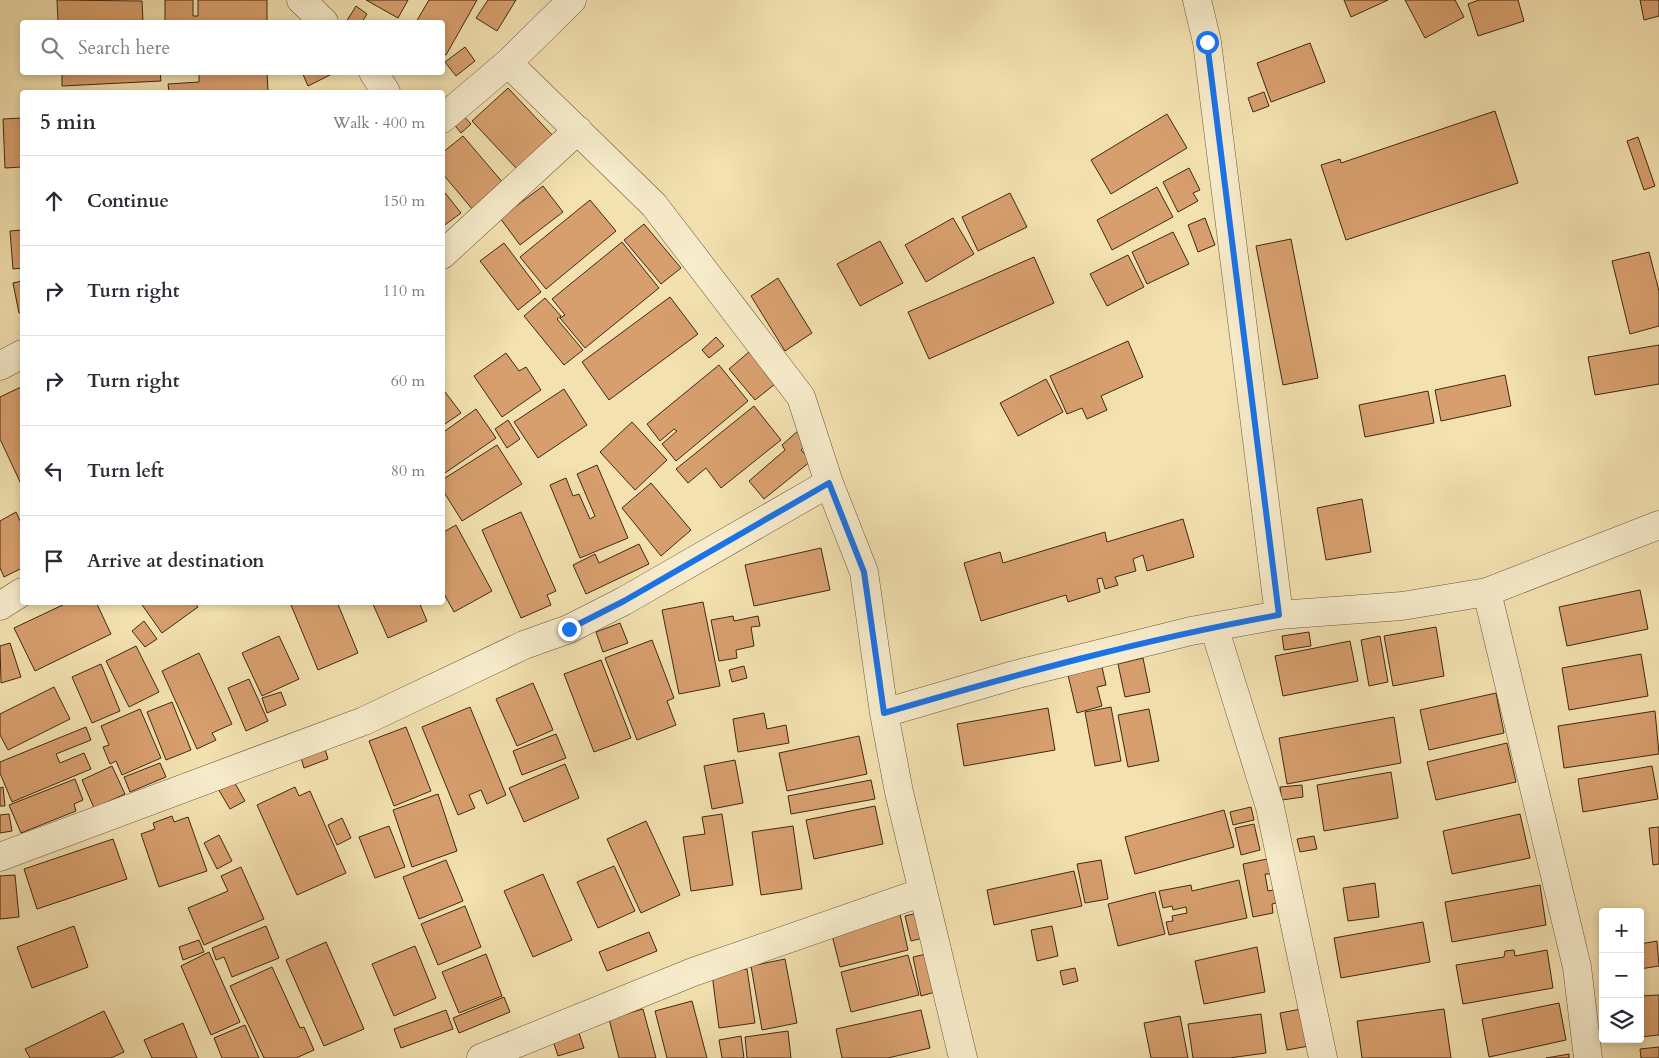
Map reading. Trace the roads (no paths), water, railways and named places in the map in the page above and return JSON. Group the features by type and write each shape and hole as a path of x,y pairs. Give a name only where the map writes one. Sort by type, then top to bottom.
{"street":[{"path":"301,0 322,20"},
{"path":"445,116 508,63 572,0"},
{"path":"1197,0 1207,42 1279,615"},
{"path":"508,63 654,205 802,397 829,483 864,572 884,713 899,792 963,1058"},
{"path":"375,75 385,90"},
{"path":"445,252 578,130"},
{"path":"0,366 20,355"},
{"path":"0,857 364,721 524,645 569,629 624,601 829,483"},
{"path":"884,713 1014,675 1214,627 1279,615 1402,606 1487,592 1659,525"},
{"path":"1487,592 1577,967 1588,1058"},
{"path":"0,606 20,593"},
{"path":"1214,627 1270,807 1323,1058"},
{"path":"481,1058 693,972 923,892"}]}
